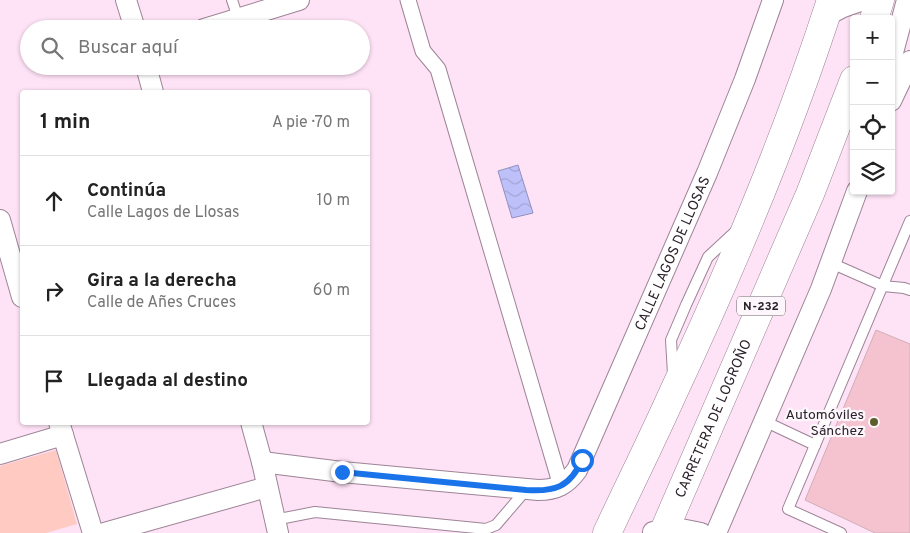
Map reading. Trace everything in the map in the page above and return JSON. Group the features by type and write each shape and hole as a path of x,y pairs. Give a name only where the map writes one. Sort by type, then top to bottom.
{"highway":[{"path":"875,15 880,0"},
{"name":"N-232","path":"607,533 674,392 751,216 791,116 829,8"},
{"name":"CARRETERA DE LOGROÑO","path":"659,532 810,194 850,90"}],"street":[{"path":"126,0 132,20"},
{"path":"218,20 235,9 299,0"},
{"path":"262,462 342,472 526,490 555,488 438,69 423,51 408,0"},
{"name":"CALLE LAGOS DE LLOSAS","path":"555,488 570,479 577,470 656,291 745,79 773,0"},
{"path":"829,8 843,7 863,0"},
{"path":"895,45 907,0"},
{"path":"895,93 910,61"},
{"path":"148,75 152,90"},
{"path":"716,533 831,263 856,195"},
{"path":"0,220 20,290"},
{"path":"252,425 276,526"},
{"path":"0,454 61,429 93,533"},
{"path":"104,533 267,487"},
{"path":"659,532 681,529 700,533"}],"lane":[{"path":"841,533 788,509 910,221"},
{"path":"831,263 882,286 910,290"},
{"path":"764,421 815,445"},
{"path":"276,526 315,512 486,529 496,525 526,490"}],"shaded area":[{"path":"56,450 77,524 46,533 0,533 0,466"}],"water":[{"path":"518,165 533,213 512,218 498,171"}],"building":[{"name":"Automóviles Sánchez","path":"876,330 910,344 910,533 875,533 805,500"}],"place":[{"name":"Automóviles Sánchez","path":"874,422"}],"route":[{"path":"342,472 526,490 549,490 561,486 570,479 582,460"}]}
